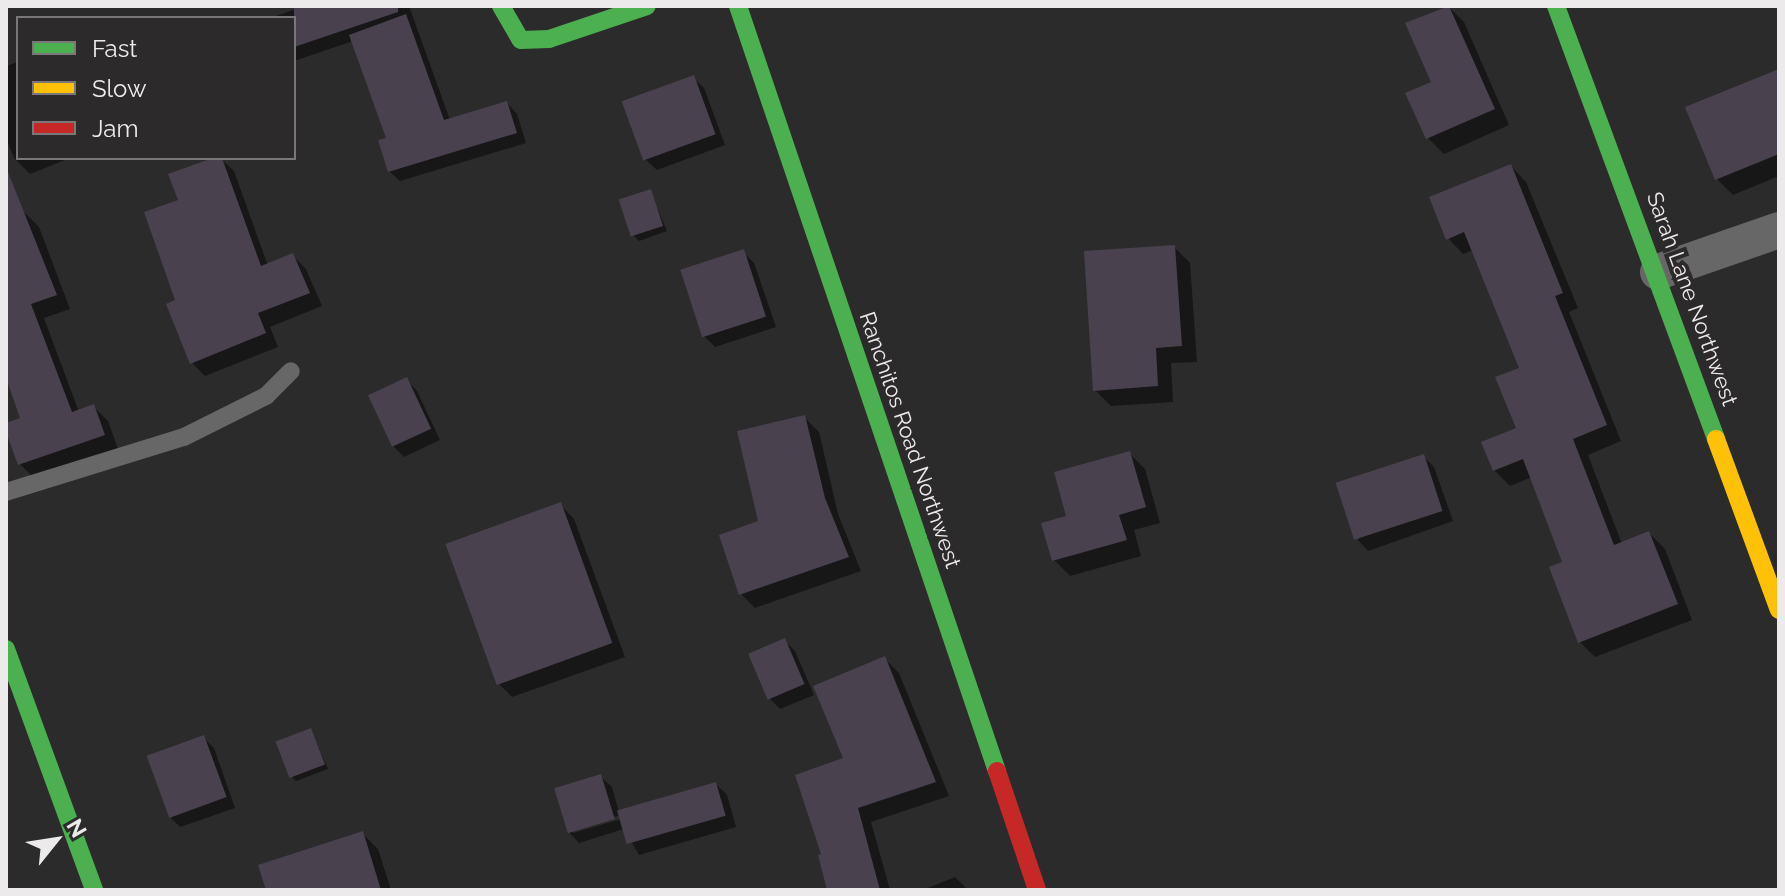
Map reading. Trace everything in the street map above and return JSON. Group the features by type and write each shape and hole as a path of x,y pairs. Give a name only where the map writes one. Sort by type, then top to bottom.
{"street":[{"path":"501,6 521,40 549,39 647,6"},
{"name":"Ranchitos Road Northwest","path":"738,6 1037,890"},
{"name":"Sarah Lane Northwest","path":"1556,6 1658,272 1779,610"},
{"path":"1658,272 1779,230"},
{"path":"6,649 94,890"}],"lane":[{"path":"6,492 184,437 266,396 291,371"}],"building":[{"path":"294,6 398,6 398,12 296,46"},
{"path":"1449,6 1495,109 1426,139 1405,93 1431,82 1405,23"},
{"path":"406,14 444,120 507,101 517,133 388,172 378,140 386,138 349,35"},
{"path":"1779,69 1779,154 1715,180 1685,107"},
{"path":"694,75 716,134 643,161 622,101"},
{"path":"207,160 223,160 261,266 293,253 310,293 258,313 266,333 190,364 166,304 175,300 144,212 178,200 168,174"},
{"path":"1511,164 1563,293 1555,296 1607,425 1573,439 1614,545 1649,531 1678,604 1578,643 1549,567 1562,562 1523,459 1493,471 1481,442 1516,428 1495,377 1519,368 1464,232 1446,240 1429,197"},
{"path":"6,167 57,295 31,304 72,412 94,404 105,435 18,465 6,432 6,423 20,418 6,378"},
{"path":"651,189 663,226 631,237 619,200"},
{"path":"1175,245 1182,346 1156,348 1158,386 1093,391 1084,251"},
{"path":"744,249 766,317 702,337 680,270"},
{"path":"407,377 431,429 392,447 368,395"},
{"path":"805,415 825,498 849,557 739,595 719,535 758,521 737,431"},
{"path":"1130,451 1146,507 1119,515 1127,540 1052,561 1041,523 1066,516 1054,472"},
{"path":"1424,454 1443,511 1354,540 1336,483"},
{"path":"561,502 612,643 497,685 445,544"},
{"path":"785,638 805,684 768,700 748,654"},
{"path":"885,656 936,782 858,808 880,890 827,890 818,855 821,854 795,775 843,758 813,686"},
{"path":"311,728 325,764 290,778 276,742"},
{"path":"204,735 227,797 169,818 147,756"},
{"path":"601,774 615,819 568,833 554,788"},
{"path":"716,782 726,816 627,844 617,810"},
{"path":"363,831 381,890 266,890 258,865"}],"traffic: fast":[{"path":"501,6 521,40 549,39 647,6"},
{"path":"738,6 997,771"},
{"path":"1556,6 1716,439"},
{"path":"6,649 94,890"}],"traffic: slow":[{"path":"1716,439 1779,610"}],"traffic: jam":[{"path":"997,771 1037,890"}]}
